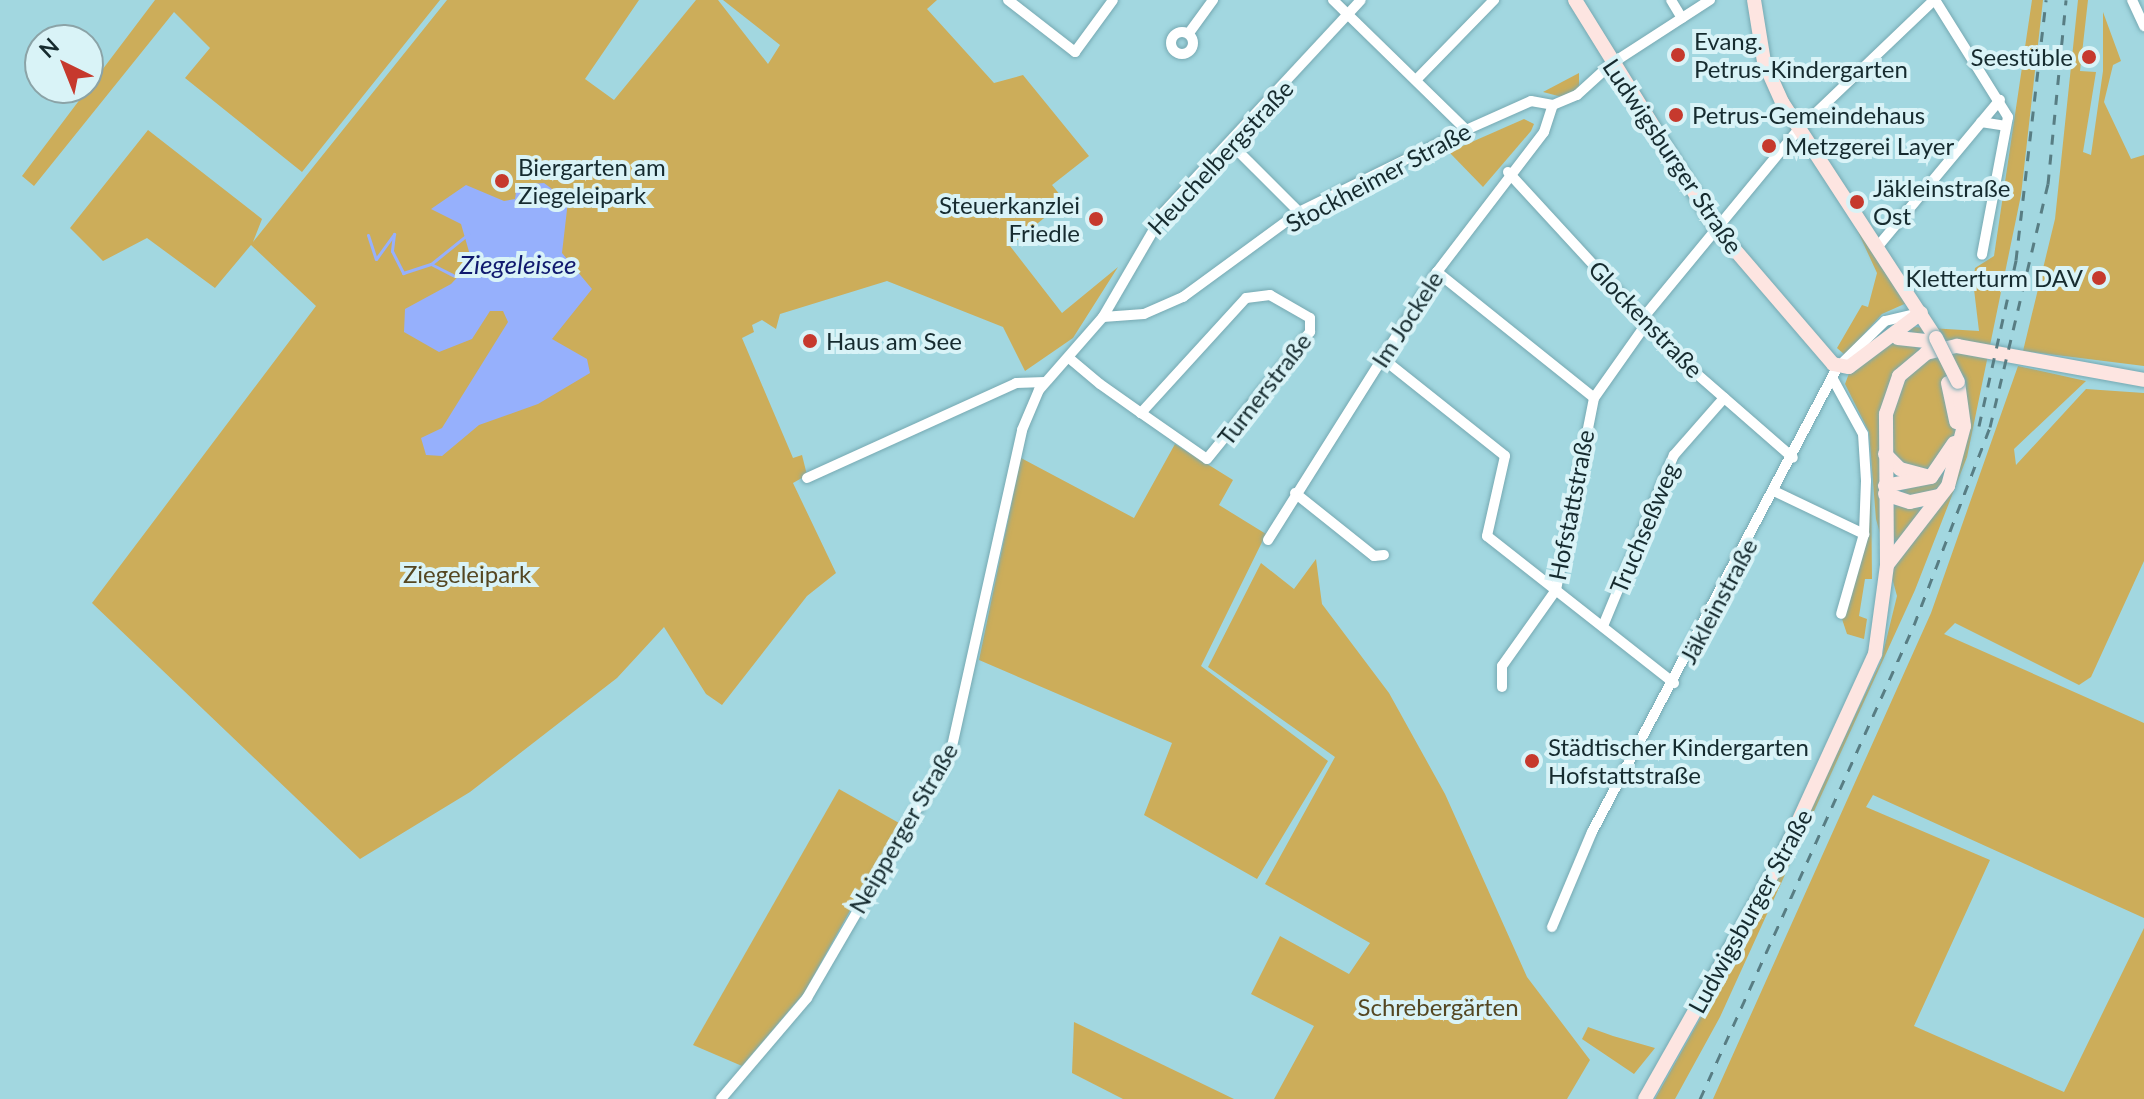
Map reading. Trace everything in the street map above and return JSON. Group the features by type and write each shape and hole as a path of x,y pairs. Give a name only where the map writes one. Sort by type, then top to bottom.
{"street":[{"path":"1008,0 1075,52 1113,0"},
{"path":"1189,33 1213,0"},
{"path":"1333,0 1466,130"},
{"name":"Heuchelbergstraße","path":"1045,382 1103,317 1139,244 1350,17 1361,0"},
{"path":"1416,80 1494,0"},
{"name":"Ludwigsburger Straße","path":"1575,0 1611,64 1717,229 1836,374 1863,434 1864,534 1841,614"},
{"path":"1671,0 1682,18"},
{"name":"Stockheimer Straße","path":"1103,317 1144,314 1194,291 1299,212 1466,130 1531,101 1553,105 1577,95 1611,64 1710,0"},
{"path":"1754,0 1764,62 1799,129 1879,245 1921,313 1953,383 1962,443 1939,496 1887,565"},
{"path":"1934,0 2000,100 2006,126 1982,255"},
{"name":"Hofstattstraße","path":"1502,687 1502,666 1556,590 1594,398 1645,321 1799,129 1934,0"},
{"path":"2132,0 2144,26"},
{"path":"1879,245 2000,100"},
{"name":"Im Jockele","path":"1268,540 1437,272 1508,172 1544,132 1553,105"},
{"path":"1981,122 2006,126"},
{"path":"1230,143 1299,212"},
{"name":"Glockenstraße","path":"1508,172 1645,321 1724,398 1793,458"},
{"path":"1437,272 1594,398"},
{"name":"Turnerstraße","path":"1069,358 1141,413 1210,458 1310,332 1310,318 1270,295 1246,298 1141,413"},
{"path":"1836,374 1890,340 1921,313"},
{"name":"Jäkleinstraße","path":"1552,927 1591,834 1776,492 1836,374 1885,321 1921,313"},
{"path":"1890,340 1912,334 1931,340"},
{"name":"Ludwigsburger Straße","path":"1645,1099 1782,857 1856,703 1875,654 1887,565 1885,454 1899,376 1926,353 1957,346 2144,380"},
{"path":"1382,358 1501,450 1506,463 1487,536 1674,683"},
{"path":"807,478 1016,383 1045,382"},
{"name":"Neipperger Straße","path":"721,1099 807,998 951,751 1022,430 1045,382"},
{"path":"1885,490 1931,477 1954,443 1953,383"},
{"name":"Truchseßweg","path":"1603,626 1674,455 1724,398"},
{"path":"1885,454 1900,469 1931,477"},
{"path":"1885,490 1910,502 1939,496"},
{"path":"1776,492 1864,534"},
{"path":"1295,493 1374,556 1384,555"}],"green space":[{"path":"155,0 440,0 302,172 185,78 210,48 174,12 104,99 104,67"},
{"name":"Ziegeleipark","path":"447,0 639,0 585,79 614,100 696,0 718,0 768,64 780,45 723,0 937,0 927,9 994,83 1023,75 1089,156 1052,185 1065,201 1010,246 1062,313 1118,267 1073,338 1025,371 1003,327 887,281 780,314 776,329 762,320 752,325 754,332 742,338 793,458 802,455 807,475 793,483 836,573 807,596 722,705 706,694 664,627 617,678 470,792 360,859 92,603 316,306 251,245 215,288 147,238 103,261 70,228 148,130 262,219 253,242"},
{"path":"2032,0 2043,0 2021,195 1967,457 1915,590 1720,1017 1675,1099 1655,1099 1769,896 1881,661 1897,596 1876,519 1869,432 1845,384 1851,368 1913,327 1979,331 1973,281 1975,268 1994,256"},
{"path":"2078,0 2088,0 2080,71 2096,72 2083,152 2091,155 2103,71 2103,12 2121,61 2113,65 2104,102 2131,159 2144,155 2144,366 2023,351 2055,219"},
{"path":"1579,73 1579,90 1562,97 1543,92"},
{"path":"76,104 100,104 34,186 22,176"},
{"path":"1524,119 1534,124 1531,131 1483,187 1449,152"},
{"path":"1853,221 1911,301 1882,314 1845,355 1837,348 1862,305 1868,307 1877,273"},
{"path":"2018,366 2086,381 2014,449 2016,465 2086,389 2144,393 2144,561 2091,677 2079,685 1955,623 1944,634 2144,723 2144,918 1873,795 1866,807 1990,860 1914,1026 2064,1092 2144,928 2144,1099 1713,1099 1931,613"},
{"path":"1175,444 1233,480 1219,505 1266,534 1201,666 1328,761 1257,879 1144,815 1172,743 979,660 1021,458 1134,518"},
{"path":"1871,484 1872,579 1865,579 1859,616 1867,619 1864,639 1847,634 1842,619"},
{"name":"Schrebergärten","path":"1316,559 1322,604 1389,693 1445,794 1527,977 1590,1060 1567,1099 1274,1099 1314,1026 1251,994 1280,936 1349,974 1370,943 1265,884 1335,757 1208,667 1261,563 1294,589"},
{"path":"839,789 899,823 804,993 742,1066 693,1045"},
{"path":"1074,1022 1234,1099 1123,1099 1072,1073"},
{"path":"1588,1027 1655,1048 1634,1074 1582,1039"}],"water":[{"name":"Ziegeleisee","path":"544,183 568,201 562,253 592,289 552,339 587,359 590,373 538,404 479,425 442,456 426,455 421,438 442,428 508,322 503,311 490,311 472,339 439,352 404,332 405,309 451,284 472,262 461,224 431,209 466,185 504,201 515,199 517,185"}],"waterway":[{"path":"368,235 376,259 394,234 392,251 403,273 431,264 453,275"},
{"path":"431,264 468,234"}],"railway":[{"path":"1979,426 2016,260 2046,0"},
{"path":"1700,1099 1914,625 1990,427 2048,184 2066,0"}],"place":[{"name":"Evang. Petrus-Kindergarten","path":"1678,55"},
{"name":"Seestüble","path":"2089,57"},
{"name":"Petrus-Gemeindehaus","path":"1676,115"},
{"name":"Metzgerei Layer","path":"1769,146"},
{"name":"Biergarten am Ziegeleipark","path":"502,181"},
{"name":"Jäkleinstraße Ost","path":"1857,202"},
{"name":"Steuerkanzlei Friedle","path":"1096,219"},
{"name":"Kletterturm DAV","path":"2099,278"},
{"name":"Haus am See","path":"810,341"},
{"name":"Städtischer Kindergarten Hofstattstraße","path":"1532,761"}]}
